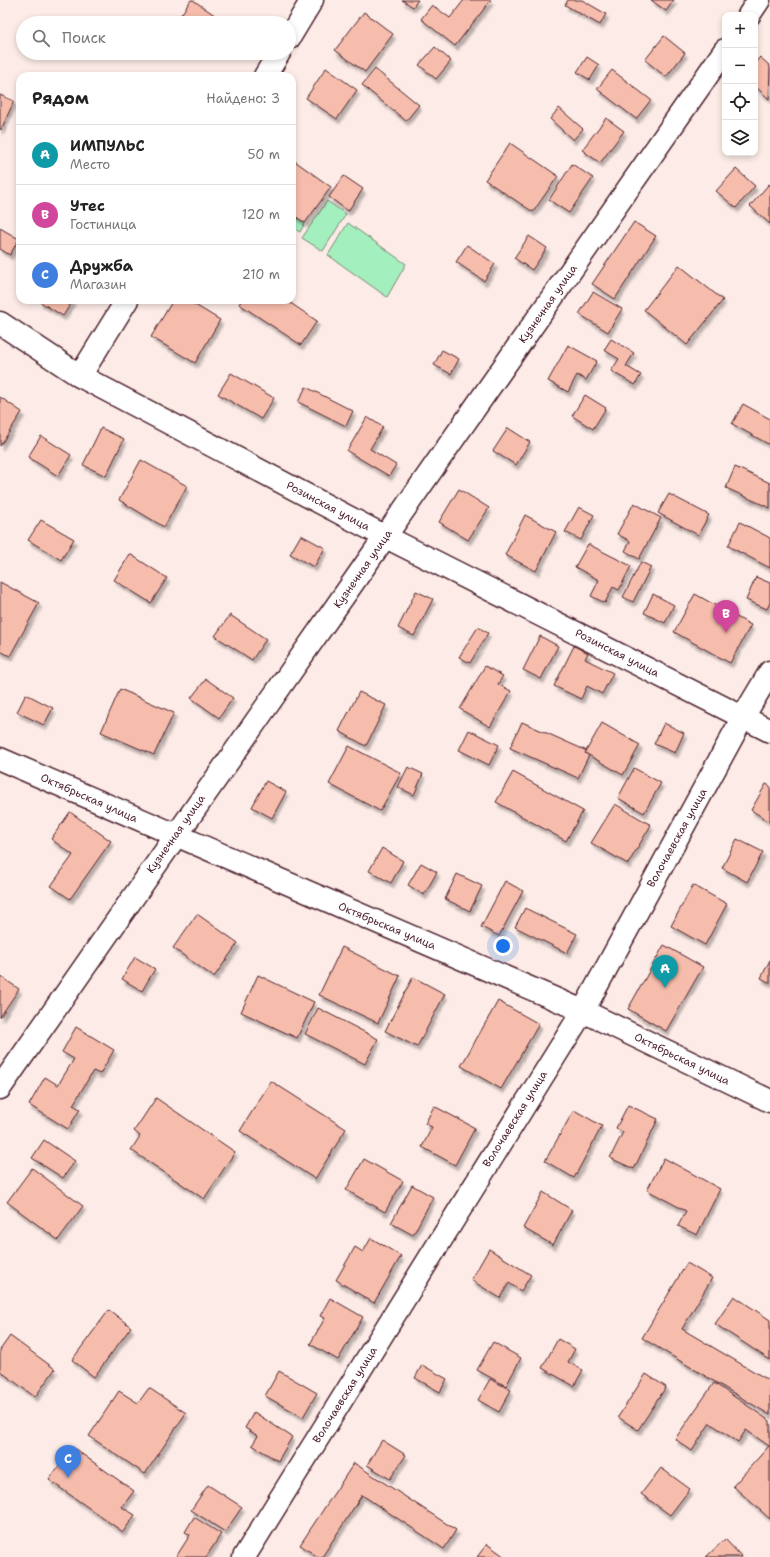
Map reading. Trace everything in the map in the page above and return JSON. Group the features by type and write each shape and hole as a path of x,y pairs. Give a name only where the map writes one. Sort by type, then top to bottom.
{"street":[{"path":"296,26 312,0"},
{"path":"751,12 759,0"},
{"name":"Кузнечная улица","path":"0,1088 175,835 386,537 722,54"},
{"path":"268,72 275,60"},
{"path":"80,376 125,304"},
{"name":"Розинская улица","path":"0,323 80,376 386,537 770,731"},
{"name":"Волочаевская улица","path":"244,1557 583,1011 743,717 770,672"},
{"name":"Октябрьская улица","path":"0,759 583,1011 770,1101"}],"green space":[{"path":"327,201 346,214 323,251 302,238"},
{"path":"296,217 305,223 300,232 296,230"},
{"path":"348,223 406,264 387,297 328,255"}],"building":[{"path":"191,0 193,0 216,16 180,16"},
{"path":"402,0 418,0 413,7"},
{"path":"464,0 491,0 455,46 421,19 432,5 450,18"},
{"path":"568,0 582,0 606,14 600,25 565,5"},
{"path":"651,0 674,0 666,11"},
{"path":"364,12 393,34 365,72 335,50"},
{"path":"664,36 685,53 666,77 645,60"},
{"path":"435,47 451,61 436,79 419,65"},
{"path":"587,57 599,65 590,80 577,72"},
{"path":"760,57 770,66 769,99 758,89 758,59"},
{"path":"326,68 357,90 337,119 306,98"},
{"path":"375,69 419,105 406,121 362,85"},
{"path":"612,70 651,100 636,119 597,89"},
{"path":"0,95 14,101 1,130 0,129"},
{"path":"559,108 583,129 573,140 550,119"},
{"path":"606,118 624,131 600,163 582,150"},
{"path":"510,143 558,176 533,212 485,180"},
{"path":"296,162 331,187 305,223 296,217"},
{"path":"572,164 593,178 569,213 549,200"},
{"path":"736,169 755,186 736,208 716,191"},
{"path":"344,176 363,189 348,211 329,197"},
{"path":"769,184 770,185 770,224 750,206"},
{"path":"634,222 656,236 615,299 592,284"},
{"path":"0,228 16,237 16,244 10,255 0,249"},
{"path":"529,236 547,248 532,270 514,258"},
{"path":"467,245 495,264 484,281 456,262"},
{"path":"679,265 723,300 687,345 644,310"},
{"path":"593,292 622,309 608,332 579,314"},
{"path":"43,304 70,304 63,316"},
{"path":"171,304 194,304 220,320 195,363 151,337"},
{"path":"239,304 292,304 317,321 301,345"},
{"path":"611,339 634,353 626,366 641,375 635,385 611,371 619,359 604,350"},
{"path":"568,345 597,361 586,380 577,375 568,392 548,381"},
{"path":"442,350 459,359 451,374 434,365"},
{"path":"231,373 274,398 261,419 218,394"},
{"path":"306,387 353,411 346,426 298,402"},
{"path":"585,395 606,408 593,429 572,416"},
{"path":"0,397 22,412 0,446"},
{"path":"743,404 770,419 770,445 732,424"},
{"path":"367,417 383,427 370,449 396,465 389,476 347,451"},
{"path":"101,428 124,439 106,476 83,465"},
{"path":"508,428 530,442 516,465 493,451"},
{"path":"41,436 71,455 58,476 28,457"},
{"path":"141,460 187,486 164,527 119,500"},
{"path":"735,467 770,483 770,508 726,488"},
{"path":"459,489 489,508 468,540 439,522"},
{"path":"669,494 709,515 698,535 658,513"},
{"path":"634,503 661,518 639,559 625,551 630,541 617,534"},
{"path":"579,507 594,515 581,540 565,532"},
{"path":"525,515 556,532 536,571 505,555"},
{"path":"41,520 74,539 61,560 28,540"},
{"path":"740,522 770,538 770,568 728,546"},
{"path":"301,535 325,548 314,567 290,554"},
{"path":"588,544 631,566 619,590 613,587 605,603 591,596 599,580 575,567"},
{"path":"130,554 167,578 151,603 114,580"},
{"path":"641,562 651,567 633,602 623,597"},
{"path":"756,577 770,583 770,603 767,609 746,600"},
{"path":"0,582 39,603 10,656 0,651"},
{"path":"416,591 433,599 414,636 398,628"},
{"path":"653,594 674,605 665,623 644,613"},
{"path":"695,594 751,625 730,663 674,632"},
{"path":"230,615 266,639 252,660 215,636"},
{"path":"478,627 488,633 470,663 459,657"},
{"path":"540,636 558,646 541,679 523,670"},
{"path":"574,646 588,653 585,659 613,673 602,694 587,686 581,699 554,686"},
{"path":"485,666 503,676 498,684 511,691 490,727 460,709"},
{"path":"206,679 233,698 219,718 191,698"},
{"path":"120,689 174,713 154,755 101,732"},
{"path":"359,692 386,705 366,746 339,731"},
{"path":"26,694 53,708 44,725 17,712"},
{"path":"522,722 587,751 585,753 589,755 578,778 510,748"},
{"path":"602,723 640,745 623,775 585,753"},
{"path":"664,723 684,733 675,753 654,744"},
{"path":"469,730 499,745 489,765 459,750"},
{"path":"349,746 401,773 380,811 329,784"},
{"path":"408,767 423,774 414,795 398,787"},
{"path":"634,768 661,783 644,813 618,798"},
{"path":"513,772 583,811 566,841 496,802"},
{"path":"266,781 286,792 272,818 252,807"},
{"path":"766,784 770,786 770,822 751,810"},
{"path":"615,804 651,825 628,864 591,843"},
{"path":"70,812 111,841 70,899 51,886 73,855 51,839"},
{"path":"737,839 763,852 747,882 722,868"},
{"path":"382,848 403,861 391,883 369,871"},
{"path":"421,863 437,872 424,895 408,885"},
{"path":"457,874 482,886 470,911 445,899"},
{"path":"505,881 523,891 499,936 481,927"},
{"path":"693,885 727,904 705,945 671,926"},
{"path":"525,908 577,934 567,953 515,927"},
{"path":"197,914 238,943 214,977 173,948"},
{"path":"664,945 703,967 666,1031 628,1009"},
{"path":"342,947 400,976 378,1023 319,995"},
{"path":"135,957 155,969 142,991 122,979"},
{"path":"770,960 770,983 761,978"},
{"path":"258,975 314,1002 297,1038 241,1012"},
{"path":"0,976 19,989 0,1017"},
{"path":"413,977 445,994 417,1047 385,1031"},
{"path":"498,1001 539,1024 501,1089 461,1066"},
{"path":"318,1008 378,1039 365,1064 305,1034"},
{"path":"76,1027 114,1050 100,1074 93,1071 73,1105 80,1109 68,1129 29,1105 45,1077 58,1085 74,1059 62,1052"},
{"path":"271,1081 346,1129 315,1179 240,1131"},
{"path":"156,1098 235,1152 204,1199 131,1150 140,1136 134,1131"},
{"path":"628,1105 658,1119 634,1169 610,1158 623,1132 616,1128"},
{"path":"434,1106 475,1128 455,1165 422,1147 432,1127 425,1124"},
{"path":"574,1110 602,1126 574,1178 545,1161"},
{"path":"44,1140 75,1161 63,1178 32,1158"},
{"path":"664,1158 720,1189 697,1235 678,1226 686,1211 647,1190"},
{"path":"364,1159 403,1181 385,1212 346,1190"},
{"path":"32,1168 83,1206 58,1240 7,1202"},
{"path":"412,1185 433,1197 413,1235 391,1223"},
{"path":"543,1192 572,1210 553,1245 523,1228"},
{"path":"371,1238 401,1256 374,1303 336,1280 355,1247 363,1252"},
{"path":"489,1249 531,1275 521,1291 509,1283 500,1298 471,1280"},
{"path":"687,1263 712,1278 682,1329 770,1381 770,1415 642,1338"},
{"path":"734,1296 770,1320 770,1360 715,1324"},
{"path":"330,1298 363,1317 338,1360 310,1344 325,1318 320,1316"},
{"path":"109,1310 131,1327 94,1377 72,1360"},
{"path":"10,1336 55,1369 35,1397 0,1371 0,1350"},
{"path":"558,1339 575,1349 568,1362 583,1370 574,1386 542,1368"},
{"path":"493,1342 521,1358 506,1386 477,1370"},
{"path":"422,1365 447,1379 440,1392 415,1378"},
{"path":"279,1371 317,1393 303,1417 265,1396"},
{"path":"646,1374 666,1387 638,1430 618,1417"},
{"path":"490,1379 511,1390 499,1412 478,1400"},
{"path":"714,1383 770,1421 770,1519 733,1486 769,1446 746,1430 738,1442 710,1423 692,1451 675,1439"},
{"path":"149,1388 186,1413 145,1474 89,1436 119,1391 138,1403"},
{"path":"254,1412 292,1437 278,1461 252,1445 258,1436 245,1428"},
{"path":"382,1440 406,1455 390,1479 367,1465"},
{"path":"72,1447 134,1491 122,1507 135,1515 123,1532 49,1480"},
{"path":"354,1463 456,1530 444,1549 362,1495 322,1557 318,1557 300,1545"},
{"path":"661,1468 690,1489 670,1515 641,1494"},
{"path":"208,1485 242,1507 225,1532 191,1510"},
{"path":"194,1517 221,1534 206,1557 176,1557 190,1535 185,1532"},
{"path":"725,1539 742,1557 706,1557"},
{"path":"487,1544 505,1557 477,1557"}],"place":[{"name":"Утес","path":"726,633"},
{"name":"ИМПУЛЬС","path":"665,988"},
{"name":"Дружба","path":"68,1478"}]}
